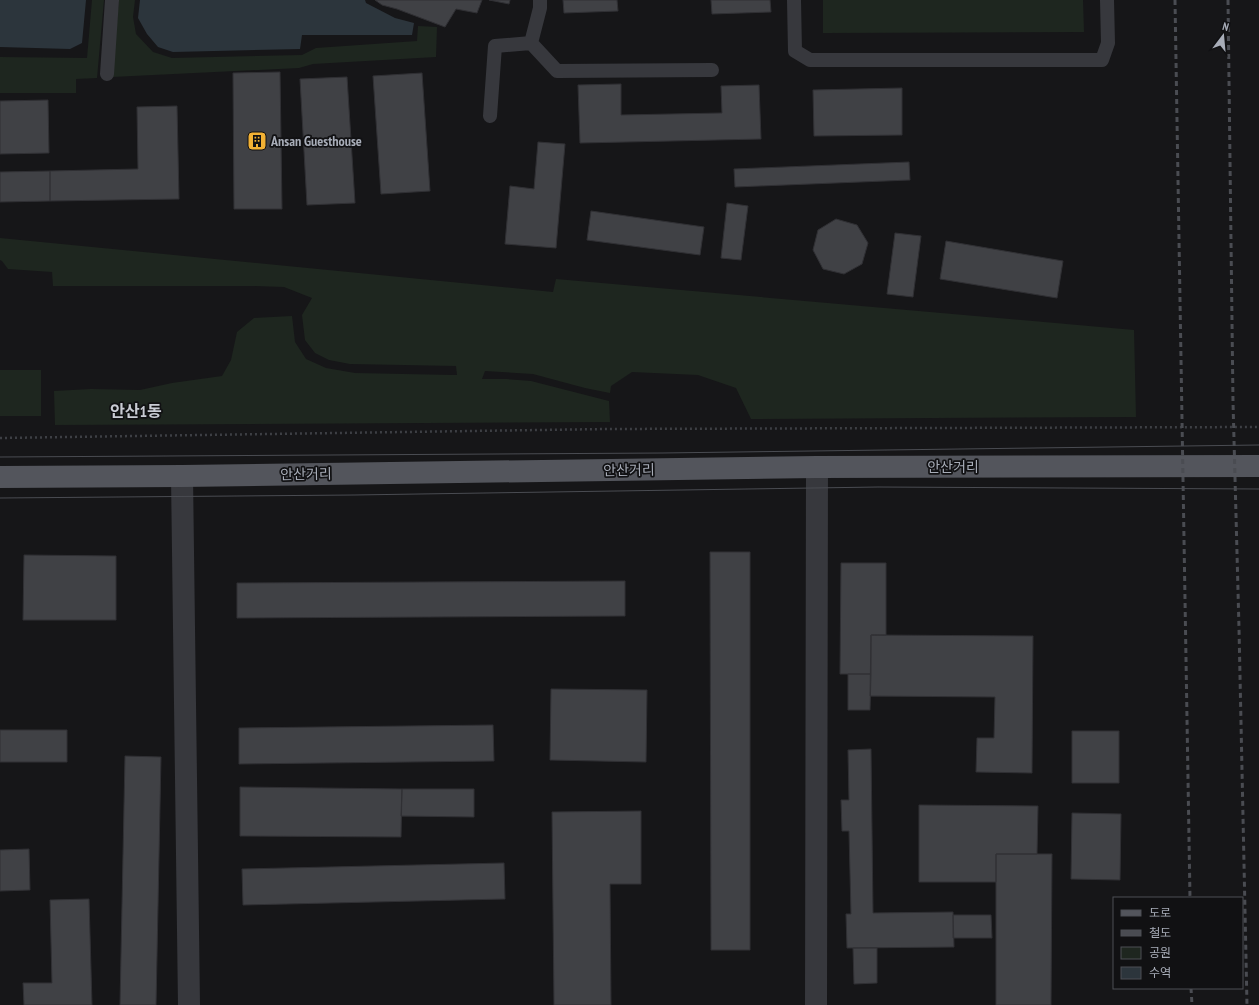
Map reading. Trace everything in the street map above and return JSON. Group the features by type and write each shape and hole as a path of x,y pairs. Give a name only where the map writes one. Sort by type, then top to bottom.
{"main road":[{"name":"안산거리","path":"0,477 182,476 817,467 1259,466"}],"street":[{"path":"816,1005 817,467"},
{"path":"182,476 189,1005"}],"lane":[{"path":"107,74 112,0"},
{"path":"531,43 540,8 540,0"},
{"path":"794,0 795,51 810,60 1102,60 1108,43 1107,0"},
{"path":"531,43 557,71 712,70"},
{"path":"490,116 495,46 531,43"}],"path":[{"path":"0,438 606,429 1259,427"}],"green space":[{"path":"92,0 104,0 97,78 76,79 76,93 0,93 0,57 87,58"},
{"path":"119,0 135,0 133,17 136,34 153,52 172,58 302,55 316,48 417,41 418,26 437,27 436,57 313,64 299,68 112,77"},
{"path":"823,0 1083,0 1084,32 823,33"},
{"path":"0,238 553,292 556,279 1134,330 1136,417 751,419 736,388 698,375 632,372 611,386 610,393 533,374 485,371 482,379 531,381 609,401 610,422 55,425 54,391 91,389 140,390 172,383 222,376 231,360 237,332 254,318 292,316 295,342 306,359 326,368 355,373 457,375 456,366 350,364 329,360 315,353 305,340 302,315 312,298 284,287 53,286 52,272 8,269 0,260"},
{"path":"0,370 41,370 41,416 0,416"}],"water":[{"path":"0,0 86,0 82,43 70,49 0,47"},
{"path":"140,0 365,0 366,3 395,18 414,23 412,35 302,35 300,49 173,52 158,47 147,34 138,18"}],"building":[{"path":"375,0 482,0 477,13 456,9 445,27 382,5"},
{"path":"489,0 510,0 509,4"},
{"path":"563,0 617,0 618,11 564,13"},
{"path":"711,0 770,0 771,12 712,14"},
{"name":"Ansan Guesthouse","path":"280,72 282,209 234,209 233,73"},
{"name":"Ansan Guesthouse","path":"422,73 430,191 381,194 373,76"},
{"name":"Ansan Guesthouse","path":"347,77 355,203 307,205 300,79"},
{"path":"621,84 621,115 722,113 721,86 759,85 761,139 580,143 578,85"},
{"path":"902,88 902,135 814,136 813,90"},
{"path":"48,100 49,153 0,154 0,101"},
{"path":"177,106 179,199 50,201 50,171 138,169 137,107"},
{"path":"538,142 565,144 556,248 505,244 510,186 534,189"},
{"path":"909,162 910,180 735,187 734,169"},
{"path":"50,171 50,201 0,202 0,172"},
{"path":"727,203 748,206 741,260 721,258"},
{"path":"591,211 704,227 700,255 587,240"},
{"path":"836,219 857,225 868,243 862,264 844,274 823,269 813,250 818,230"},
{"path":"895,233 921,236 913,297 887,294"},
{"path":"946,241 1063,261 1057,298 940,279"},
{"path":"710,552 750,552 750,950 711,950"},
{"path":"24,555 116,556 116,620 23,620"},
{"path":"841,563 886,563 886,635 871,635 871,674 840,674"},
{"path":"625,581 625,616 237,618 237,583"},
{"path":"871,635 1033,636 1032,773 976,772 977,738 994,738 995,697 870,696"},
{"path":"848,674 871,674 870,710 848,710"},
{"path":"551,689 647,690 646,762 550,760"},
{"path":"493,725 494,761 239,764 239,728"},
{"path":"0,730 67,730 67,762 0,762"},
{"path":"1072,731 1119,731 1119,783 1072,783"},
{"path":"871,749 873,913 953,912 954,947 847,948 846,914 851,914 849,831 842,831 841,800 849,800 848,750"},
{"path":"125,756 161,757 156,1005 120,1005"},
{"path":"240,787 402,789 401,837 240,836"},
{"path":"402,789 474,789 474,817 401,816"},
{"path":"919,805 1038,806 1037,854 996,854 996,882 919,882"},
{"path":"641,811 641,884 610,884 611,1005 554,1005 552,812"},
{"path":"1072,813 1121,814 1120,880 1071,879"},
{"path":"29,849 30,890 0,891 0,850"},
{"path":"996,854 1052,854 1051,1005 996,1005"},
{"path":"504,863 505,899 243,905 242,869"},
{"path":"89,899 92,1005 24,1005 23,983 52,983 50,900"},
{"path":"953,915 991,915 992,938 953,938"},
{"path":"853,948 877,948 877,983 854,984"}],"tram line":[{"path":"0,457 662,453 1259,445"},
{"path":"0,498 354,495 878,487 1259,489"}],"railway":[{"path":"1175,0 1190,897"},
{"path":"1228,0 1233,402 1247,1005"},
{"path":"1191,989 1192,1005"}],"place":[{"name":"Ansan Guesthouse","path":"257,141"}],"district":[{"name":"안산1동","path":"136,411"}]}
